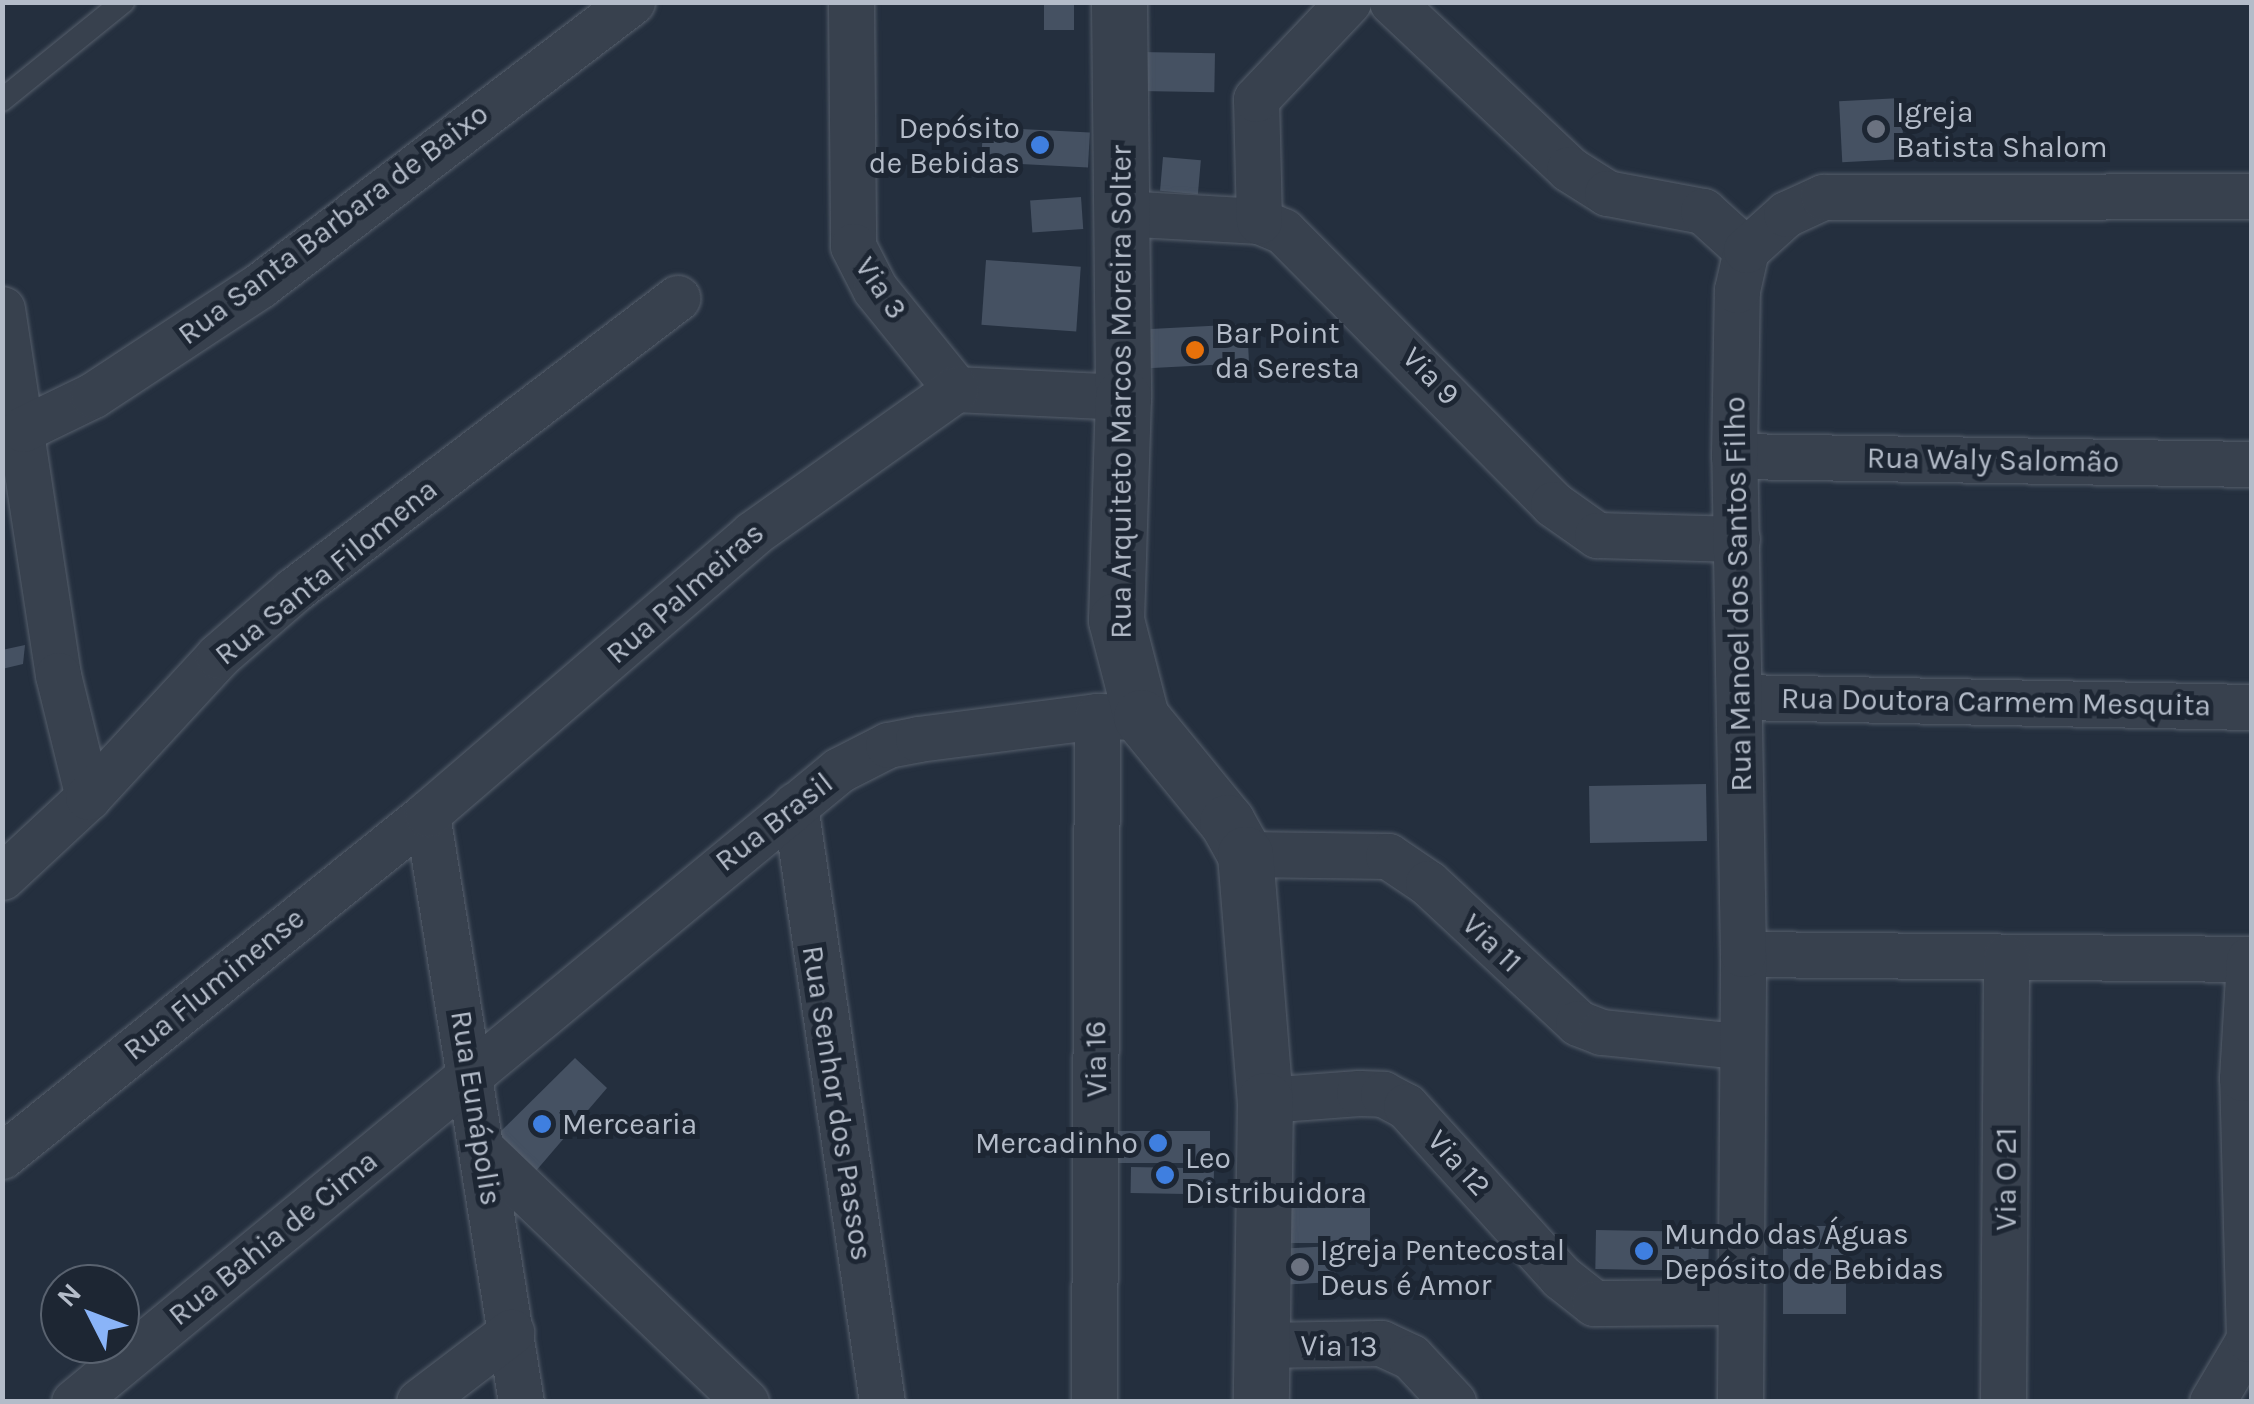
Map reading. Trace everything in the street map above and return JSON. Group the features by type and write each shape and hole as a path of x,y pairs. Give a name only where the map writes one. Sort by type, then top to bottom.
{"street":[{"name":"Rua Santa Barbara de Baixo","path":"23,429 93,395 259,286 632,2"},
{"name":"Via 3","path":"851,2 853,246 875,289 956,389"},
{"name":"Rua Arquiteto Marcos Moreira Solter","path":"1119,2 1123,397 1116,620 1119,716 1227,822 1244,854 1264,1100 1261,1402"},
{"path":"1260,221 1256,99 1348,2"},
{"path":"1392,2 1568,169 1607,193 1703,211 1746,250 1786,214 1823,197 2252,196"},
{"name":"Via 9","path":"1121,213 1260,221 1314,256 1577,523 1613,539 1738,539"},
{"name":"Rua Manoel dos Santos Filho","path":"1743,954 1734,456 1738,290 1746,250"},
{"name":"Rua Santa Filomena","path":"2,877 88,797 218,656 294,590 677,298"},
{"path":"2,309 23,429 17,495 88,797"},
{"path":"956,389 1123,397"},
{"name":"Rua Palmeiras","path":"427,814 752,534 956,389"},
{"name":"Rua Waly Salomão","path":"1734,456 2252,464"},
{"name":"Rua Doutora Carmem Mesquita","path":"1740,697 2252,707"},
{"name":"Rua Brasil","path":"473,1077 628,939 839,770 888,745 1119,716"},
{"name":"Via 16","path":"1094,1402 1119,716"},
{"name":"Rua Senhor dos Passos","path":"795,805 882,1402"},
{"name":"Rua Eunápolis","path":"427,814 473,1077 521,1402"},
{"name":"Rua Fluminense","path":"2,1156 427,814"},
{"name":"Via 11","path":"1244,854 1388,856 1428,883 1578,1022 1601,1032 1739,1046"},
{"path":"1740,1402 1739,1046 1743,954 2250,959 2242,1078 2249,1340 2212,1402"},
{"name":"Via O 21","path":"2004,1402 2006,956"},
{"name":"Rua Bahia de Cima","path":"74,1402 473,1077"},
{"name":"Via 12","path":"1264,1100 1359,1092 1383,1094 1406,1106 1561,1277 1594,1303 1740,1302"},
{"path":"484,1151 746,1402"},
{"path":"419,1402 511,1332"},
{"name":"Via 13","path":"1263,1345 1381,1343 1411,1357 1453,1402"}],"lane":[{"path":"2,100 123,2"}],"building":[{"path":"1044,2 1074,2 1074,30 1044,30"},
{"path":"1140,52 1215,53 1214,92 1139,91"},
{"path":"1901,98 1904,159 1842,162 1839,101"},
{"path":"983,127 1090,133 1088,168 981,162"},
{"path":"1163,157 1201,160 1198,194 1160,191"},
{"path":"1081,197 1083,229 1032,232 1030,201"},
{"path":"986,260 1081,267 1076,331 981,325"},
{"path":"1247,324 1249,363 1133,369 1131,330"},
{"path":"25,645 23,664 2,669 2,650"},
{"path":"1706,784 1707,841 1590,843 1589,786"},
{"path":"575,1058 607,1088 535,1172 498,1134"},
{"path":"1106,1131 1210,1131 1210,1163 1106,1163"},
{"path":"1131,1167 1214,1168 1214,1194 1131,1193"},
{"path":"1275,1208 1370,1208 1370,1243 1275,1243"},
{"path":"1783,1226 1846,1226 1846,1314 1783,1314"},
{"path":"1596,1230 1709,1232 1708,1271 1595,1269"},
{"path":"1334,1246 1336,1282 1272,1285 1270,1249"}],"place":[{"name":"Igreja Batista Shalom","path":"1876,129"},
{"name":"Depósito de Bebidas","path":"1040,145"},
{"name":"Bar Point da Seresta","path":"1195,350"},
{"name":"Mercearia","path":"542,1124"},
{"name":"Mercadinho","path":"1158,1143"},
{"name":"Leo Distribuidora","path":"1165,1175"},
{"name":"Mundo das Águas Depósito de Bebidas","path":"1644,1251"},
{"name":"Igreja Pentecostal Deus é Amor","path":"1300,1267"}]}
